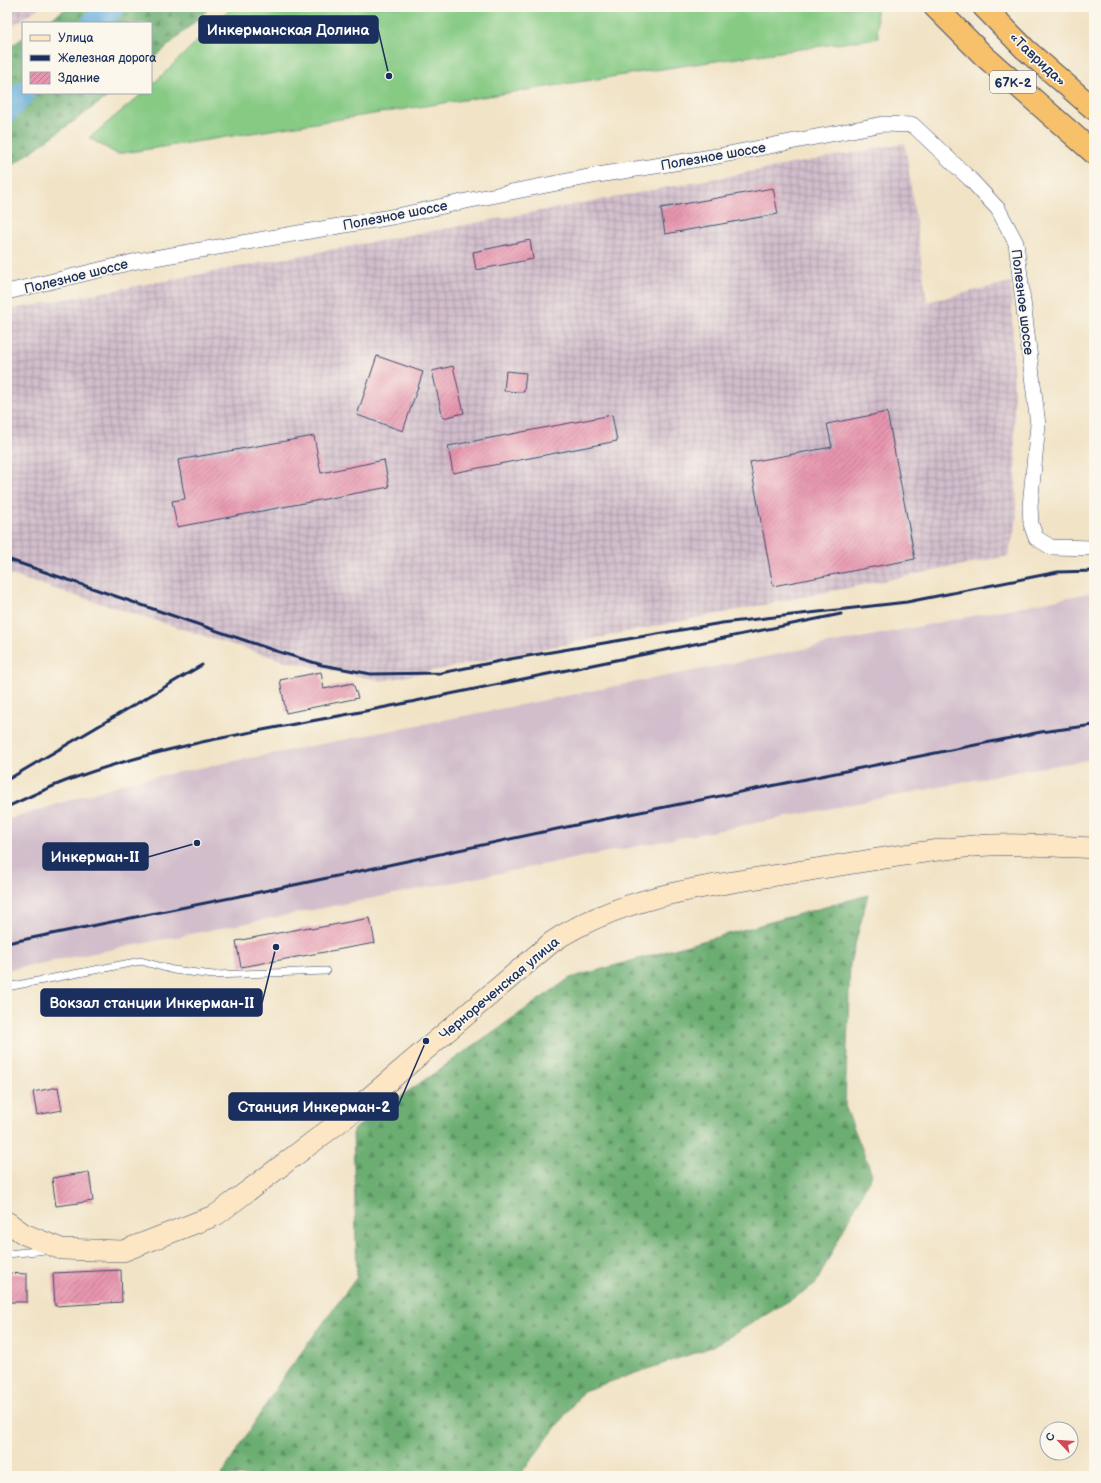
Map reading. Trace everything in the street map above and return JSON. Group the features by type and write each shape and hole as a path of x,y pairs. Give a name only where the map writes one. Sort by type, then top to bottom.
{"highway":[{"name":"67К-2","path":"936,7 983,55 1094,153"},
{"name":"«Таврида»","path":"984,7 1025,49 1094,109"}],"main road":[{"name":"Чернореченская улица","path":"7,1222 24,1234 61,1249 123,1252 216,1215 350,1114 552,942 574,928 597,917 642,900 706,886 974,846 1026,845 1094,848"}],"street":[{"name":"Полезное шоссе","path":"7,292 137,261 397,216 598,176 718,156 883,124 913,125 970,179 998,210 1016,243 1038,425 1030,506 1031,524 1036,538 1051,547 1094,548"}],"lane":[{"path":"7,987 141,961 173,970 214,975 326,971"},
{"path":"7,1254 61,1249"}],"shaded area":[{"path":"7,7 39,7 7,30"},
{"path":"905,143 927,302 1011,282 1017,520 1008,556 382,681 281,660 7,574 7,310"},
{"path":"1094,592 1094,759 1026,770 7,970 7,820 128,782"}],"green space":[{"path":"68,7 211,7 152,60 152,22 46,22"},
{"path":"232,7 876,7 878,38 681,66 117,154 89,138 142,94 152,94 152,85"},
{"path":"22,39 22,94 112,94 7,169 7,49"},
{"path":"868,895 850,963 845,1106 872,1174 815,1285 712,1347 583,1391 519,1476 221,1476 282,1379 357,1277 353,1130 570,978"}],"building":[{"path":"773,188 778,214 665,234 661,208"},
{"path":"530,240 533,259 476,270 473,252"},
{"path":"377,356 423,372 403,431 357,415"},
{"path":"453,366 464,413 443,418 432,371"},
{"path":"506,371 526,373 524,392 504,391"},
{"path":"887,412 915,559 773,586 750,462 832,447 827,424"},
{"path":"612,415 617,441 453,473 448,446"},
{"path":"314,436 321,473 384,460 389,487 177,527 172,501 185,499 178,460"},
{"path":"321,672 324,689 353,683 358,698 286,713 280,680"},
{"path":"370,918 375,943 241,967 236,941 310,927 311,929"},
{"path":"58,1087 62,1110 37,1115 33,1092"},
{"path":"89,1172 93,1201 56,1206 52,1178"},
{"path":"121,1270 122,1302 55,1306 53,1273"},
{"path":"7,1273 27,1274 27,1302 7,1302"}],"waterway":[{"path":"94,22 113,7"},
{"path":"7,111 22,94"}],"railway":[{"path":"7,559 276,651 322,665 371,674 441,673 510,659 722,623 907,602 1058,572 1094,571"},
{"path":"7,807 74,778 156,753 197,743 406,703 841,614"},
{"path":"7,780 202,665"},
{"path":"7,943 299,884 590,822 1041,732 1094,725"}],"place":[{"name":"Инкерманская Долина","path":"389,76"},
{"name":"Инкерман-II","path":"197,843"},
{"name":"Вокзал станции Инкерман-II","path":"276,947"},
{"name":"Станция Инкерман-2","path":"426,1041"}]}
